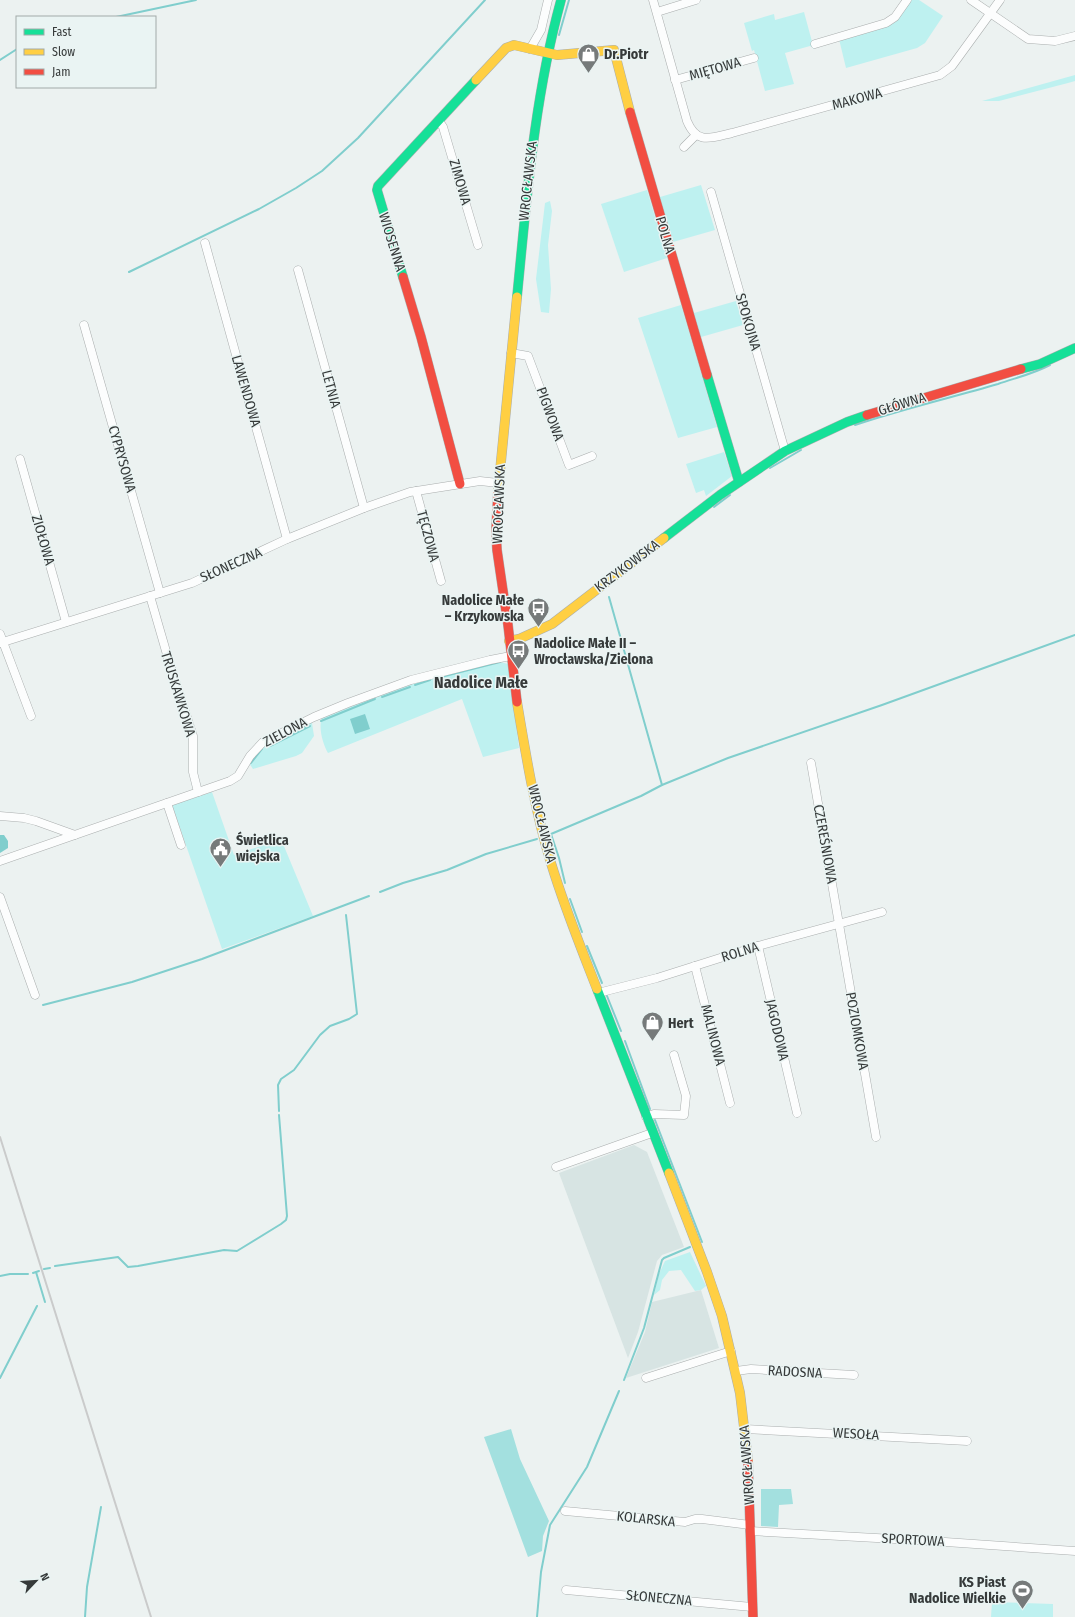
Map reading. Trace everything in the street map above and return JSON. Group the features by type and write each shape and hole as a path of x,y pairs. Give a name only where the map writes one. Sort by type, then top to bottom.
{"street":[{"path":"530,49 541,30 548,0"},
{"name":"WROCŁAWSKA","path":"561,0 548,54 532,140 498,483 496,537 510,641 515,692 524,745 546,845 569,917 722,1316 736,1372 745,1429 750,1487 753,1617"},
{"path":"653,0 687,121 690,128 696,134 684,148"},
{"path":"657,12 696,0"},
{"path":"815,44 886,23 895,17 907,0"},
{"path":"970,0 1028,39 1055,41 1075,36"},
{"name":"MAKOWA","path":"696,134 700,137 707,138 732,133 940,75 952,66 1000,0"},
{"name":"WIOSENNA","path":"460,484 421,337 377,190 378,186 506,48 514,45 548,54"},
{"name":"POLNA","path":"548,54 557,55 614,50 633,125 739,482"},
{"name":"MIĘTOWA","path":"675,80 754,58"},
{"name":"ZIMOWA","path":"439,121 443,127 478,244"},
{"name":"SPOKOJNA","path":"711,192 785,451"},
{"name":"LAWENDOWA","path":"205,243 288,539"},
{"name":"LETNIA","path":"298,270 364,508"},
{"name":"CYPRYSOWA","path":"84,325 160,593"},
{"name":"GŁÓWNA","path":"739,482 785,451 847,422 877,411 1040,364 1075,348"},
{"name":"PIGWOWA","path":"511,353 528,356 569,465 592,456"},
{"name":"ZIOŁOWA","path":"20,458 66,622"},
{"path":"460,484 480,481 498,483"},
{"name":"KRZYKOWSKA","path":"510,641 519,639 552,624 739,482"},
{"name":"SŁONECZNA","path":"1,640 66,622 192,583 288,539 364,508 416,491 460,484"},
{"name":"TĘCZOWA","path":"416,491 441,581"},
{"name":"TRUSKAWKOWA","path":"150,596 193,736 194,772 198,792"},
{"path":"1,640 31,716"},
{"name":"ZIELONA","path":"0,861 222,784 238,776 250,756 263,742 348,702 411,680 511,656"},
{"name":"CZEREŚNIOWA","path":"811,763 838,924"},
{"path":"166,803 181,845"},
{"path":"0,816 24,818 36,821 75,835"},
{"path":"0,897 35,995"},
{"name":"ROLNA","path":"600,996 758,946 882,912"},
{"name":"POZIOMKOWA","path":"838,924 876,1137"},
{"name":"JAGODOWA","path":"758,946 797,1113"},
{"name":"MALINOWA","path":"695,966 730,1103"},
{"path":"646,1117 654,1114 684,1115 686,1096 674,1056"},
{"path":"556,1167 652,1133"},
{"path":"646,1378 731,1351"},
{"name":"RADOSNA","path":"736,1372 751,1369 854,1375"},
{"name":"WESOŁA","path":"745,1429 967,1441"},
{"name":"KOLARSKA","path":"565,1511 685,1522 695,1519 702,1519 750,1528"},
{"name":"SPORTOWA","path":"750,1528 1075,1551"},
{"name":"SŁONECZNA","path":"566,1590 752,1607"}],"shaded area":[{"path":"912,0 919,0 943,16 925,43 917,48 846,68 839,39 897,19"},
{"path":"804,12 814,49 810,46 785,53 794,84 765,91 754,50 752,51 744,23 774,14 775,20"},
{"path":"1075,75 1075,81 1068,83 999,101 982,101"},
{"path":"701,185 715,230 673,242 660,197"},
{"path":"647,190 667,258 624,272 601,204"},
{"path":"550,201 552,211 548,245 551,289 549,313 541,312 536,279 545,203"},
{"path":"736,301 743,325 701,337 694,313"},
{"path":"681,305 717,427 678,438 638,318"},
{"path":"724,452 732,476 706,496 704,490 696,493 686,464"},
{"path":"497,661 508,664 519,748 483,757 462,699 328,753 326,750 321,731 322,718 380,695 434,677"},
{"path":"365,714 370,729 355,734 350,719"},
{"path":"312,723 314,736 302,753 253,769 249,763 261,748 271,741"},
{"path":"212,792 234,855 281,839 313,916 222,949 172,805"},
{"path":"0,835 4,835 8,841 8,848 0,853"},
{"path":"634,1145 647,1152 684,1247 662,1255 657,1261 638,1332 628,1358 559,1173"},
{"path":"690,1252 706,1286 701,1290 695,1291 681,1270 669,1271 662,1280 660,1290 654,1295 659,1274 665,1261"},
{"path":"701,1290 719,1348 626,1378 645,1332 652,1302"},
{"path":"511,1429 520,1459 549,1521 543,1536 542,1551 528,1557 484,1437"},
{"path":"761,1489 791,1489 793,1504 779,1505 778,1527 761,1526"},
{"name":"KS Piast Nadolice Wielkie","path":"992,1602 1053,1604 1053,1617 991,1617"}],"waterway":[{"path":"121,16 196,0"},
{"path":"129,272 259,209 322,171 358,138 485,0"},
{"path":"559,35 569,0"},
{"path":"0,60 16,50"},
{"path":"855,425 998,384 1050,365"},
{"path":"770,468 801,450"},
{"path":"714,507 730,495"},
{"path":"609,597 662,785"},
{"path":"565,883 551,834 641,796 662,785 728,758 882,705 1075,635"},
{"path":"437,678 500,662"},
{"path":"415,685 430,680"},
{"path":"382,697 410,687"},
{"path":"321,721 375,699"},
{"path":"270,746 310,726"},
{"path":"251,763 262,749"},
{"path":"380,892 403,883 447,870 486,854 537,839"},
{"path":"43,1005 132,982 202,959 369,896"},
{"path":"570,899 582,932"},
{"path":"279,1111 278,1085 281,1079 294,1070 320,1035 330,1026 349,1019 357,1014 346,915"},
{"path":"587,946 602,983"},
{"path":"607,996 621,1031"},
{"path":"625,1041 650,1109"},
{"path":"55,1266 118,1257 128,1267 224,1250 237,1251 281,1224 286,1220 287,1216 279,1115"},
{"path":"655,1120 702,1242"},
{"path":"624,1380 644,1328 662,1260 690,1247"},
{"path":"44,1269 50,1268"},
{"path":"33,1273 39,1271"},
{"path":"36,1272 45,1302"},
{"path":"0,1276 10,1274 28,1274"},
{"path":"0,1378 37,1306"},
{"path":"537,1617 541,1572 550,1525 587,1467 619,1391"},
{"path":"85,1617 87,1587 101,1507"}],"railway":[{"path":"0,1137 151,1617"}],"traffic: fast":[{"path":"517,297 528,185 538,111 544,74 561,0"},
{"path":"403,277 377,190 378,186 476,80"},
{"path":"1021,369 1040,364 1075,348"},
{"path":"707,375 739,482"},
{"path":"664,538 720,495 785,451 847,422 867,415"},
{"path":"597,989 669,1173"}],"traffic: slow":[{"path":"476,80 506,48 514,45 557,55 614,50 630,112"},
{"path":"498,492 517,297"},
{"path":"509,641 519,639 552,624 664,538"},
{"path":"517,702 531,783 545,843 567,911 597,989"},
{"path":"669,1173 707,1272 722,1316 740,1393 748,1461"}],"traffic: jam":[{"path":"630,112 707,375"},
{"path":"403,277 421,337 460,484"},
{"path":"867,415 1021,369"},
{"path":"498,492 496,531 497,550 517,702"},
{"path":"748,1461 753,1617"}],"place":[{"name":"Dr.Piotr","path":"589,74"},
{"name":"Nadolice Małe – Krzykowska","path":"539,628"},
{"name":"Nadolice Małe II – Wrocławska/Zielona","path":"518,670"},
{"name":"Świetlica wiejska","path":"221,868"},
{"name":"Hert","path":"653,1042"},
{"name":"KS Piast Nadolice Wielkie","path":"1022,1610"}],"district":[{"name":"Nadolice Małe","path":"481,682"}]}
